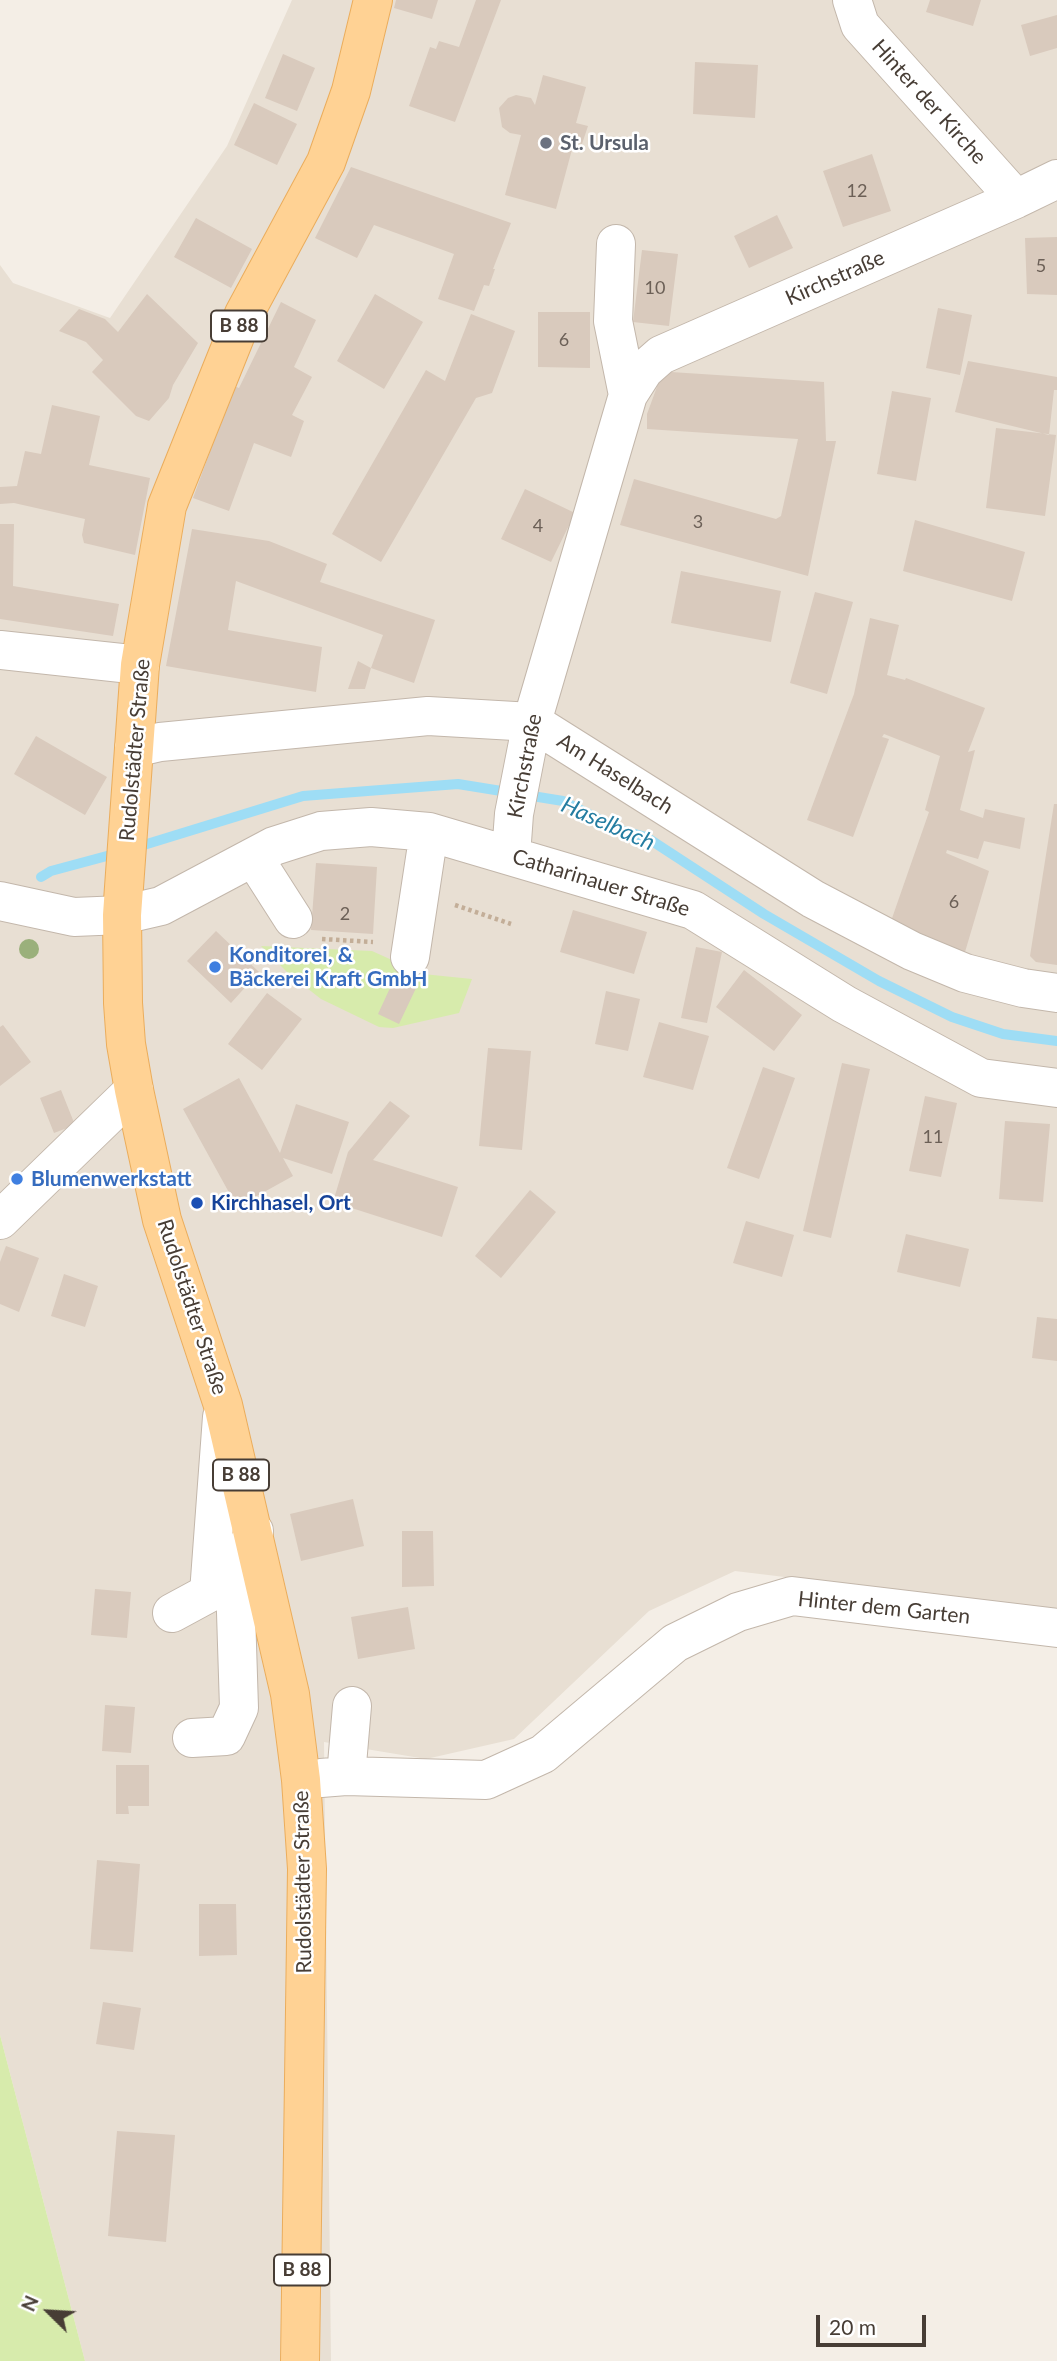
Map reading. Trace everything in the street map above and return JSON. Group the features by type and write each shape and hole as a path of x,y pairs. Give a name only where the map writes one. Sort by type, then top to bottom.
{"main road":[{"name":"Rudolstädter Straße","path":"300,2361 307,1869 301,1780 290,1693 254,1531 223,1405 162,1220 134,1090 126,1044 123,1003 122,915 141,665 167,506 244,314 326,162 351,90 373,0"}],"street":[{"name":"Hinter der Kirche","path":"852,0 860,25 1016,199"},
{"name":"Kirchstraße","path":"511,855 514,814 531,722 628,395 645,369 661,355 1057,179"},
{"name":"Kirchstraße","path":"615,244 613,321 628,395"},
{"path":"0,650 141,665"},
{"name":"Am Haselbach","path":"134,748 160,743 428,716 531,722 813,899 912,951 965,973 1023,988 1057,993"},
{"name":"Catharinauer Straße","path":"0,901 74,917 122,915 161,906 274,846 321,831 371,827 429,832 693,910 844,1004 981,1078 1057,1088"},
{"path":"410,957 429,832"},
{"path":"254,858 293,919"},
{"path":"0,1220 134,1090"},
{"path":"172,1613 209,1593 223,1405"},
{"path":"192,1738 226,1736 239,1708 235,1581 254,1531"},
{"name":"Hinter dem Garten","path":"301,1780 346,1776 486,1780 542,1754 675,1643 738,1612 792,1596 1057,1628"},
{"path":"346,1776 352,1706"}],"path":[{"path":"420,893 511,924"},
{"path":"293,919 300,938 374,942 410,957"}],"shaded area":[{"path":"292,0 1057,0 1057,1610 735,1571 649,1611 514,1739 426,1759 324,1742 331,2361 85,2361 0,2035 0,265 13,283 110,318 227,146"}],"green space":[{"path":"261,946 372,951 423,974 472,979 459,1013 393,1028 379,1027 321,999 289,974"},
{"path":"0,2035 85,2361 0,2361"}],"building":[{"path":"396,0 438,0 432,19 394,8"},
{"path":"476,0 501,0 455,122 409,106 430,47 436,49 439,41 459,47"},
{"path":"930,0 981,0 973,26 926,12"},
{"path":"1057,15 1057,48 1030,56 1021,25"},
{"path":"283,54 315,68 297,111 265,98"},
{"path":"695,62 758,65 755,118 693,114"},
{"name":"St. Ursula","path":"543,75 586,87 576,123 588,126 582,144 574,142 556,209 505,195 521,135 510,133 502,127 499,108 508,98 516,95 531,98 535,105"},
{"path":"254,103 297,124 277,165 234,145"},
{"path":"872,154 891,211 843,227 823,171"},
{"path":"351,167 511,223 489,286 484,285 474,311 438,299 454,254 374,225 357,258 315,238"},
{"path":"777,215 793,248 749,268 734,236"},
{"path":"196,218 252,249 231,288 174,257"},
{"path":"1057,237 1057,295 1027,294 1025,238"},
{"path":"642,250 678,254 669,326 633,322"},
{"path":"147,294 198,343 173,385 169,398 149,421 136,416 92,372 103,360 86,342 59,331 79,309 105,319 118,332"},
{"path":"375,294 423,322 384,389 337,361"},
{"path":"281,302 316,320 294,367 312,377 292,415 304,421 291,457 254,443 229,511 193,498 234,386 239,388"},
{"path":"938,308 972,315 960,375 926,368"},
{"path":"538,312 590,312 590,368 538,367"},
{"path":"471,314 515,331 492,393 476,398 381,562 332,534 426,370 445,381"},
{"path":"968,361 1057,377 1049,435 955,412"},
{"path":"671,372 824,382 826,441 836,441 808,576 620,525 634,479 776,519 781,516 798,439 647,429 647,414 658,384"},
{"path":"892,391 931,398 916,481 877,474"},
{"path":"52,405 100,416 89,465 150,478 135,555 84,543 82,535 85,519 14,503 0,504 0,487 17,486 25,451 41,454"},
{"path":"996,428 1056,435 1045,516 986,508"},
{"path":"525,489 575,513 551,562 501,539"},
{"path":"915,520 1025,552 1012,601 903,571"},
{"path":"0,524 14,524 13,586 119,604 113,636 0,619"},
{"path":"192,529 269,541 327,564 320,582 435,620 414,683 371,668 383,635 236,581 228,630 322,647 316,692 166,666"},
{"path":"681,571 781,591 771,642 671,623"},
{"path":"815,592 853,602 827,694 790,683"},
{"path":"870,618 899,625 887,675 905,680 906,678 985,708 968,752 975,750 960,810 983,818 985,809 1025,818 1020,849 984,841 978,859 947,850 946,853 989,871 965,952 890,924 929,812 925,810 940,756 884,734 882,737 889,739 853,837 807,820 854,694"},
{"path":"358,661 371,668 365,689 348,689"},
{"path":"36,736 107,777 85,815 14,774"},
{"path":"1054,804 1057,804 1057,965 1036,962 1030,956"},
{"path":"316,863 377,867 373,934 311,930"},
{"path":"573,910 647,932 634,974 560,952"},
{"path":"216,931 259,972 231,1003 187,961"},
{"path":"696,947 722,952 707,1023 681,1018"},
{"path":"744,970 802,1015 774,1051 716,1007"},
{"path":"396,975 417,986 399,1024 378,1014"},
{"path":"606,991 640,999 628,1051 595,1044"},
{"path":"267,993 302,1019 262,1070 228,1044"},
{"path":"659,1022 709,1036 693,1090 643,1077"},
{"path":"3,1025 31,1062 0,1086 0,1027"},
{"path":"488,1048 531,1051 522,1150 479,1146"},
{"path":"842,1063 870,1069 831,1238 803,1231"},
{"path":"763,1067 795,1078 759,1179 727,1168"},
{"path":"239,1078 280,1153 296,1104 349,1122 332,1174 283,1158 293,1176 237,1207 183,1109"},
{"path":"61,1090 75,1125 54,1133 40,1098"},
{"path":"925,1096 957,1103 941,1177 909,1171"},
{"path":"390,1101 410,1116 373,1160 458,1187 442,1237 333,1202 348,1152"},
{"path":"1005,1121 1050,1124 1043,1202 999,1199"},
{"path":"530,1190 556,1212 501,1278 475,1256"},
{"path":"746,1221 794,1235 782,1277 733,1263"},
{"path":"906,1234 969,1249 960,1287 897,1272"},
{"path":"6,1246 39,1258 19,1312 0,1304 0,1262"},
{"path":"64,1274 98,1286 85,1327 51,1316"},
{"path":"1037,1317 1057,1319 1057,1361 1032,1358"},
{"path":"353,1499 364,1546 301,1561 290,1514"},
{"path":"402,1531 433,1531 434,1586 402,1587"},
{"path":"95,1589 131,1592 127,1638 91,1635"},
{"path":"408,1607 415,1649 358,1659 351,1617"},
{"path":"105,1705 135,1707 131,1753 102,1751"},
{"path":"116,1765 149,1765 149,1806 128,1806 129,1814 116,1814"},
{"path":"97,1860 140,1864 133,1952 90,1949"},
{"path":"199,1904 236,1904 237,1955 199,1956"},
{"path":"103,2002 141,2008 134,2050 96,2044"},
{"path":"117,2131 175,2135 166,2242 108,2236"}],"waterway":[{"name":"Haselbach","path":"134,848 303,796 458,784 563,801 620,830 646,837 764,914 879,981 952,1017 1003,1034 1057,1041"},
{"name":"Haselbach","path":"41,877 51,871 118,853"}],"place":[{"name":"St. Ursula","path":"546,143"},
{"name":"Konditorei, & Bäckerei Kraft GmbH","path":"215,967"},
{"name":"Blumenwerkstatt","path":"17,1179"},
{"name":"Kirchhasel, Ort","path":"197,1203"}]}
